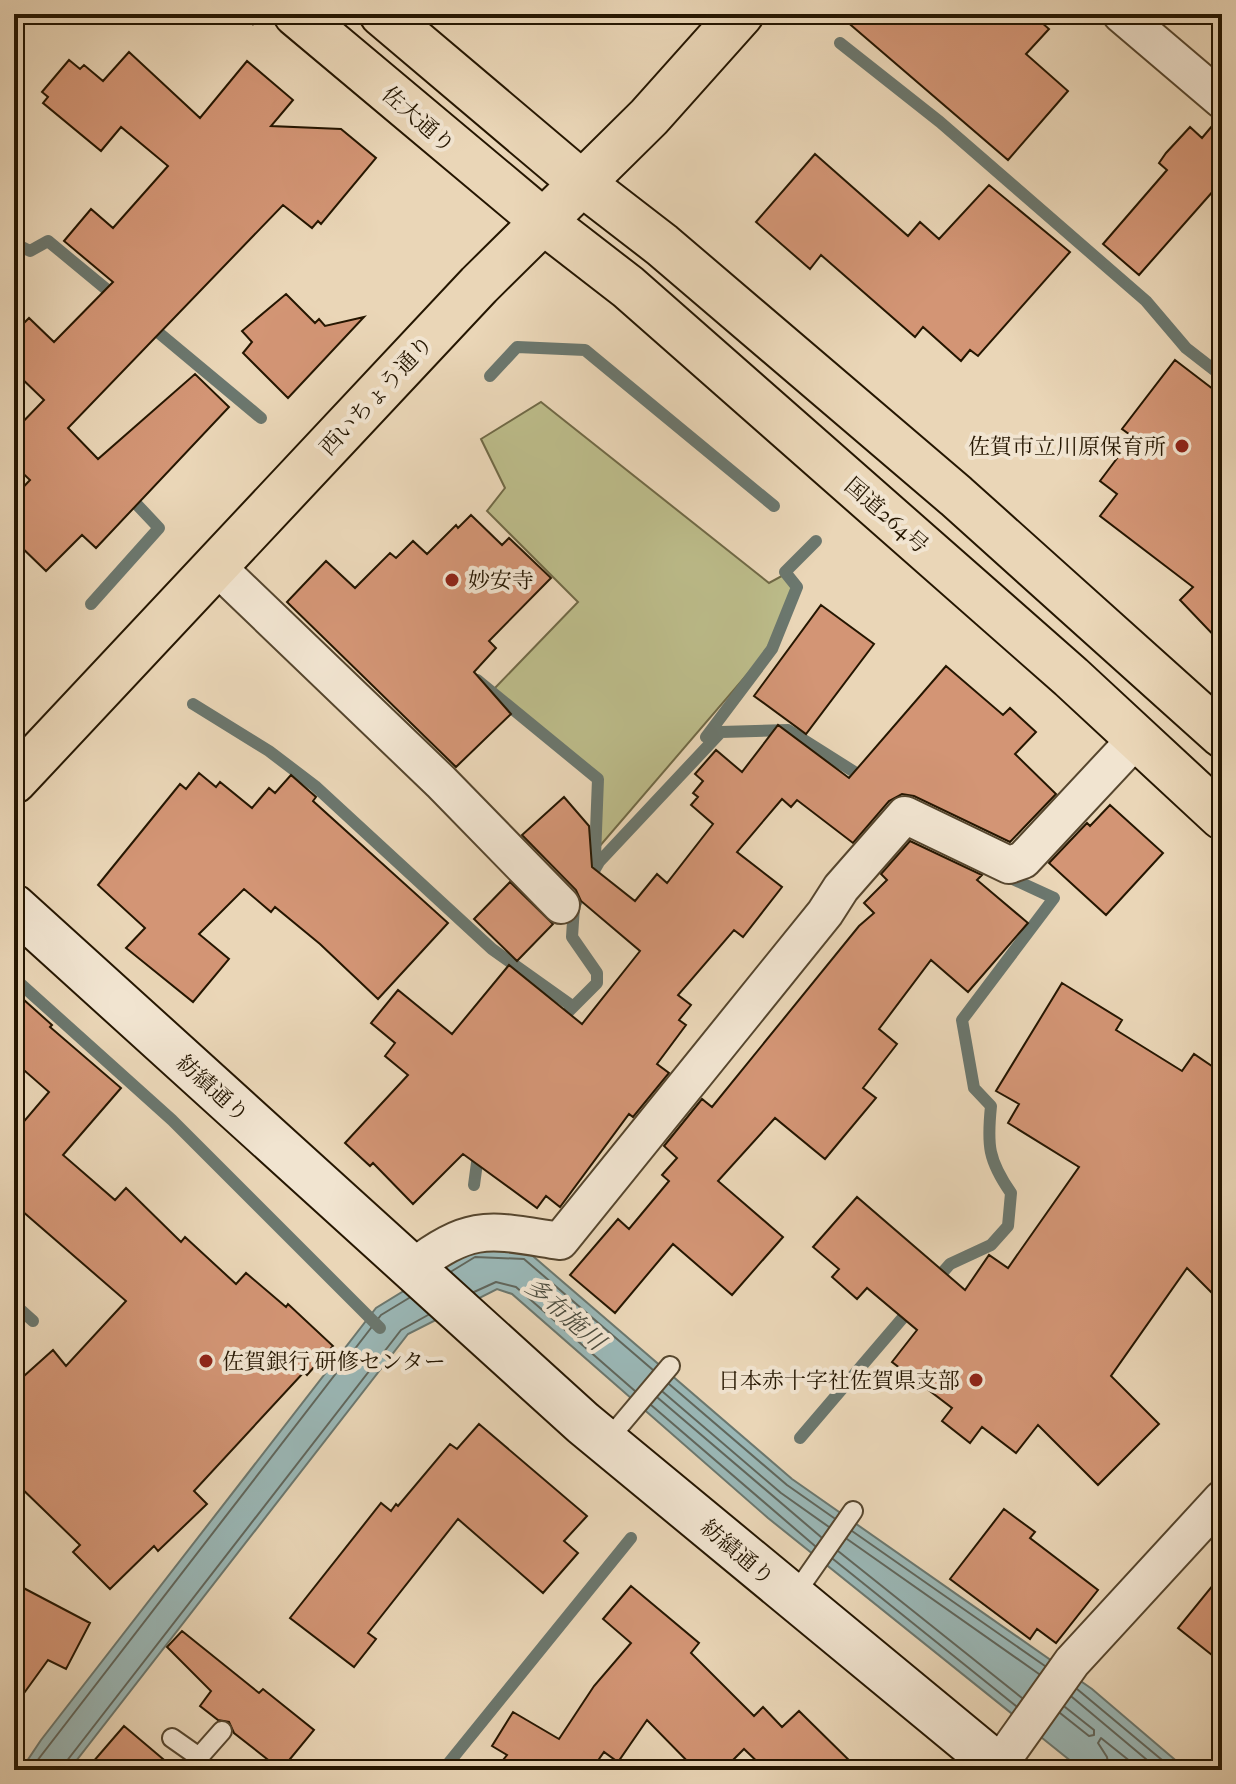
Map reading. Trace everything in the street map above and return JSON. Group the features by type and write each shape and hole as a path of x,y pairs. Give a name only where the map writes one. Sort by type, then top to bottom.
{"main road":[{"name":"佐大通り","path":"296,14 544,222"},
{"path":"382,14 583,184 662,245 1215,716"},
{"name":"西いちょう通り","path":"14,781 479,285 649,117 741,14"},
{"name":"国道264号","path":"544,222 628,287 1222,817"}],"street":[{"path":"1121,14 1222,100"},
{"path":"216,566 441,782 561,905"},
{"path":"412,1268 440,1247 477,1232 560,1241 825,913 841,888 905,815 1009,865 1023,860 1137,738"},
{"name":"紡績通り","path":"14,907 478,1328 619,1426 805,1580 1009,1756"},
{"path":"1009,1756 1072,1662 1222,1499"}],"lane":[{"path":"619,1426 670,1366"},
{"path":"805,1580 853,1511"},
{"path":"172,1738 204,1764 222,1731"}],"green space":[{"path":"541,402 769,583 789,572 800,585 763,656 599,847 600,777 493,690 578,602 487,511 505,488 481,439"}],"water":[{"name":"多布施川","path":"472,1249 527,1251 792,1479 1092,1689 1187,1770 1082,1770 768,1518 512,1294 497,1289 408,1334 69,1770 21,1770 41,1740 376,1308"}],"building":[{"path":"838,14 1032,14 1049,29 1026,54 1068,91 1008,160"},
{"path":"129,52 200,118 247,61 293,100 271,126 341,129 376,158 321,224 318,221 312,228 283,205 68,428 98,459 195,374 229,407 96,548 82,535 46,571 14,540 14,497 30,480 14,465 14,431 44,400 14,371 14,333 29,318 54,342 113,282 64,241 91,209 113,228 168,166 121,127 101,151 43,103 48,97 42,92 69,60 80,69 84,65 103,81"},
{"path":"1217,120 1222,120 1222,181 1139,275 1103,244 1167,170 1159,163 1166,153 1190,127 1202,138"},
{"path":"815,154 908,236 920,222 939,239 989,185 1070,252 978,356 970,350 961,361 923,327 915,337 821,255 810,269 756,222"},
{"path":"286,294 315,323 319,319 325,326 364,317 288,398 243,353 252,342 242,331"},
{"path":"1175,360 1222,396 1222,644 1180,600 1193,587 1100,516 1117,494 1100,481 1133,437 1122,429"},
{"path":"471,515 502,545 509,538 551,578 489,641 496,648 474,672 511,714 456,767 287,602 326,561 355,588 390,553 396,558 413,541 427,554 456,525 458,528"},
{"path":"821,605 874,644 806,734 754,696"},
{"path":"946,666 1003,715 1010,708 1036,732 1015,754 1056,794 1010,842 914,796 902,794 889,801 853,843 797,800 791,807 782,799 737,852 782,887 743,937 734,930 678,995 691,1005 679,1020 686,1025 657,1064 669,1073 633,1117 629,1114 560,1207 546,1196 537,1208 463,1154 413,1204 373,1163 370,1166 345,1143 408,1075 385,1056 395,1043 371,1023 398,990 452,1034 509,965 582,1024 640,951 581,901 576,890 522,835 564,797 589,826 592,867 635,901 657,874 667,883 713,824 691,805 698,797 693,793 703,781 695,774 716,750 742,772 778,725 849,778"},
{"path":"199,773 216,787 220,782 252,808 269,788 275,793 291,775 316,797 313,801 448,923 378,999 275,907 271,912 244,889 199,934 229,959 193,1002 126,948 145,928 98,885 180,784 186,789"},
{"path":"1110,805 1163,853 1106,915 1049,863 1087,823 1090,826"},
{"path":"910,841 982,875 977,880 1028,923 968,992 931,960 879,1029 897,1044 863,1088 876,1098 825,1159 775,1118 718,1181 783,1237 732,1295 673,1244 615,1313 570,1275 618,1219 629,1229 669,1181 662,1175 677,1158 664,1146 702,1099 712,1107 859,926 874,913 864,903 887,880 881,874"},
{"path":"510,882 553,924 517,961 474,919"},
{"path":"1062,983 1122,1020 1116,1030 1182,1071 1194,1054 1222,1073 1222,1303 1187,1268 1111,1376 1159,1424 1098,1485 1038,1425 1016,1453 982,1427 970,1443 942,1421 952,1408 892,1362 917,1330 867,1288 857,1299 832,1277 839,1269 813,1247 857,1197 965,1290 989,1255 1008,1268 1079,1167 1008,1123 1019,1104 996,1091"},
{"path":"14,991 52,1025 50,1027 121,1088 63,1155 115,1200 126,1188 181,1242 185,1237 236,1284 246,1273 286,1307 288,1304 333,1346 307,1375 304,1372 194,1491 207,1504 158,1551 154,1546 110,1589 73,1552 80,1545 14,1481 14,1385 53,1350 66,1366 126,1301 14,1204 14,1133 49,1092 17,1064 14,1067"},
{"path":"479,1424 587,1516 564,1541 578,1553 543,1593 458,1519 368,1633 376,1639 354,1667 290,1618 381,1503 391,1511 396,1504 398,1506 450,1444 457,1449"},
{"path":"1004,1509 1035,1532 1030,1538 1098,1590 1056,1643 1037,1629 1030,1639 950,1579"},
{"path":"1222,1574 1222,1663 1178,1628"},
{"path":"14,1583 90,1623 66,1669 48,1660 14,1707"},
{"path":"631,1586 699,1643 691,1653 754,1716 763,1707 782,1727 799,1711 859,1770 766,1770 744,1749 723,1770 696,1770 647,1720 618,1762 604,1752 597,1762 610,1770 495,1770 507,1755 492,1746 513,1712 559,1739 594,1686 631,1643 603,1619"},
{"path":"182,1631 259,1693 263,1689 314,1730 281,1770 234,1733 229,1722 218,1720 200,1706 211,1691 167,1647"},
{"path":"124,1726 176,1770 86,1770"}],"waterway":[{"path":"840,43 940,122 1146,301 1186,348 1222,376"},
{"path":"14,243 30,251 48,241 117,298"},
{"path":"147,323 261,418"},
{"path":"490,376 517,347 585,350 774,506"},
{"path":"91,604 159,528 127,494"},
{"path":"558,1022 597,983 597,973 572,937 574,906 599,862 721,732 706,737 772,649 797,587 785,572 816,541"},
{"path":"477,680 598,779 595,857 599,862"},
{"path":"193,704 269,751 315,786 492,949 572,1006"},
{"path":"721,732 788,730 867,780"},
{"path":"935,1281 950,1264 991,1245 1008,1226 1011,1193 991,1152 991,1106 974,1088 962,1020 1054,898 1004,875"},
{"path":"14,978 172,1120 380,1328"},
{"path":"474,1185 479,1148"},
{"path":"14,1304 33,1321"},
{"path":"800,1438 912,1307"},
{"path":"443,1770 631,1538"}],"place":[{"name":"佐賀市立川原保育所","path":"1182,446"},
{"name":"妙安寺","path":"452,580"},
{"name":"佐賀銀行 研修センター","path":"206,1361"},
{"name":"日本赤十字社佐賀県支部","path":"976,1380"}]}
